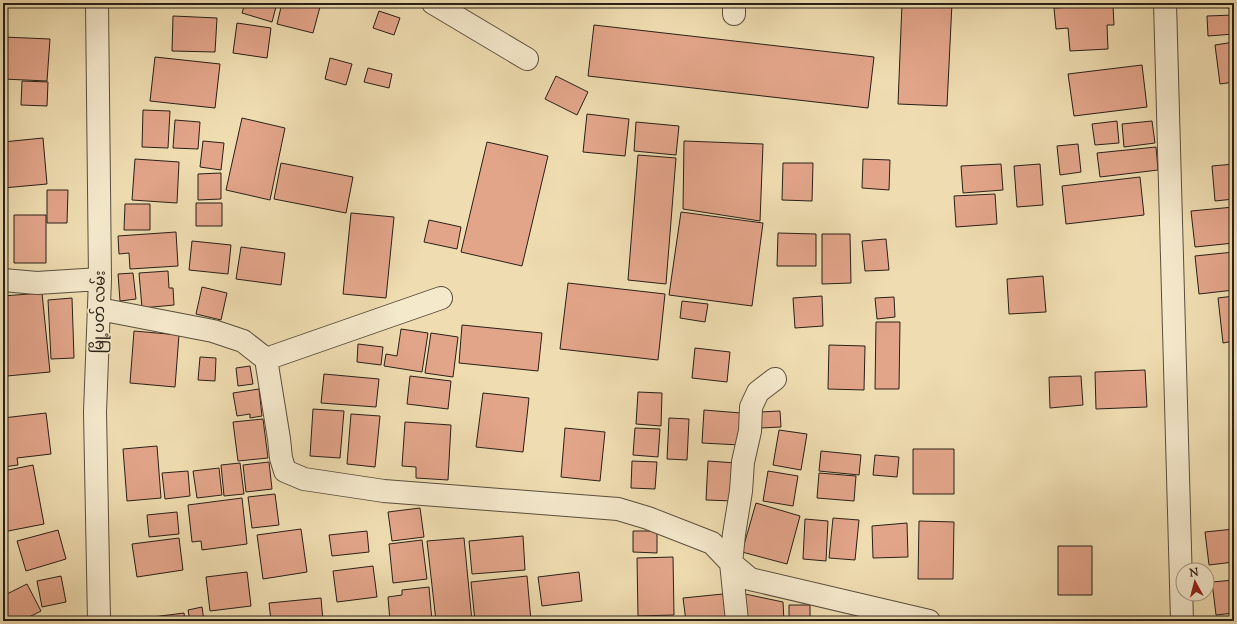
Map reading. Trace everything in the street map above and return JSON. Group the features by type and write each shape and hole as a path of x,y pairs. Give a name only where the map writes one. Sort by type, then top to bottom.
{"street":[{"name":"မြို့ပတ် လမ်း","path":"97,3 100,279 95,412 98,621"},
{"path":"434,3 527,59"},
{"path":"1164,3 1182,621"},
{"path":"3,280 37,283 100,279"},
{"path":"266,359 441,298"},
{"path":"99,309 213,331 242,341 266,359 281,458 285,471 304,479 384,491 618,509 648,518 712,543 731,563 750,579 928,621"},
{"path":"738,621 731,563 741,490 743,462 750,431 751,407 758,392 775,379"}],"building":[{"path":"146,3 189,3 189,6"},
{"path":"245,3 277,3 272,22 242,13"},
{"path":"282,3 321,3 313,33 277,24"},
{"path":"902,3 952,3 947,106 898,104"},
{"path":"1228,3 1234,3 1234,8 1228,8"},
{"path":"1113,5 1114,25 1107,25 1108,49 1070,51 1068,28 1056,29 1054,8"},
{"path":"379,11 400,18 394,35 373,28"},
{"path":"1234,15 1234,34 1208,36 1207,16"},
{"path":"173,16 217,18 215,52 172,51"},
{"path":"237,23 271,28 267,58 233,53"},
{"path":"594,25 874,57 868,108 588,76"},
{"path":"3,37 50,39 47,81 3,79"},
{"path":"1234,42 1234,82 1220,84 1215,45"},
{"path":"155,57 220,64 215,108 150,101"},
{"path":"330,58 352,64 346,85 325,79"},
{"path":"1142,65 1147,107 1074,116 1068,74"},
{"path":"368,68 392,74 389,88 364,82"},
{"path":"556,76 588,92 577,115 545,99"},
{"path":"22,81 48,82 47,106 21,105"},
{"path":"143,110 170,111 168,148 142,147"},
{"path":"587,114 629,119 625,156 583,152"},
{"path":"242,118 285,128 270,200 226,190"},
{"path":"175,120 200,122 198,149 173,148"},
{"path":"1117,121 1119,143 1095,145 1092,124"},
{"path":"1152,121 1155,143 1124,147 1122,124"},
{"path":"636,122 679,126 676,155 634,151"},
{"path":"43,138 47,184 3,188 3,142"},
{"path":"203,141 224,143 221,170 200,167"},
{"path":"684,141 763,144 760,221 683,209"},
{"path":"487,142 548,156 522,266 461,252"},
{"path":"1078,144 1081,172 1060,175 1057,146"},
{"path":"1156,147 1158,170 1100,177 1097,153"},
{"path":"638,155 676,158 666,284 628,280"},
{"path":"135,159 179,162 177,203 132,200"},
{"path":"863,159 890,160 889,190 862,188"},
{"path":"281,163 353,177 346,213 274,199"},
{"path":"783,163 813,163 812,201 782,200"},
{"path":"1001,164 1003,190 963,193 961,166"},
{"path":"1040,164 1043,205 1017,207 1014,166"},
{"path":"1234,164 1234,199 1215,201 1212,166"},
{"path":"221,173 221,199 198,200 198,174"},
{"path":"1140,177 1144,215 1066,224 1062,186"},
{"path":"47,190 68,190 67,223 47,223"},
{"path":"995,194 997,224 956,227 954,196"},
{"path":"196,203 222,203 222,226 196,226"},
{"path":"125,204 150,204 150,230 124,230"},
{"path":"1234,207 1234,243 1195,247 1191,211"},
{"path":"681,212 763,223 752,306 669,295"},
{"path":"351,213 394,217 386,298 343,294"},
{"path":"14,215 46,215 46,263 14,263"},
{"path":"429,220 461,227 457,249 424,242"},
{"path":"176,232 178,266 130,269 129,253 119,254 118,236"},
{"path":"778,233 816,234 816,266 777,266"},
{"path":"822,234 850,234 851,283 822,284"},
{"path":"886,239 889,270 865,271 862,241"},
{"path":"192,241 231,245 228,274 189,270"},
{"path":"241,247 285,253 281,285 236,279"},
{"path":"1234,252 1234,290 1199,294 1195,256"},
{"path":"168,271 169,288 173,288 174,305 142,308 139,273"},
{"path":"133,273 136,299 120,301 118,274"},
{"path":"1043,276 1046,312 1009,314 1007,279"},
{"path":"568,283 665,294 658,360 560,349"},
{"path":"202,287 227,293 221,320 196,314"},
{"path":"42,293 50,372 7,376 3,337 3,296"},
{"path":"822,296 823,326 795,328 793,298"},
{"path":"1234,296 1234,341 1223,343 1218,298"},
{"path":"894,297 895,317 877,319 875,298"},
{"path":"72,298 74,358 51,359 48,300"},
{"path":"682,301 708,304 705,322 680,318"},
{"path":"876,322 900,322 899,389 875,389"},
{"path":"462,325 542,333 538,371 459,363"},
{"path":"401,329 428,333 422,372 384,366 386,354 397,356"},
{"path":"134,331 179,335 175,387 130,383"},
{"path":"431,333 458,337 453,377 425,373"},
{"path":"358,344 383,347 381,365 357,362"},
{"path":"829,345 865,346 864,390 828,389"},
{"path":"695,348 730,352 727,382 692,378"},
{"path":"200,357 216,358 215,381 198,380"},
{"path":"250,366 253,384 238,386 236,368"},
{"path":"1145,370 1147,407 1096,409 1095,372"},
{"path":"324,374 379,379 376,407 321,403"},
{"path":"410,376 451,381 448,409 407,404"},
{"path":"1081,376 1083,405 1050,408 1049,377"},
{"path":"259,389 262,416 250,418 250,414 237,416 233,393"},
{"path":"638,392 662,393 661,426 636,424"},
{"path":"483,393 529,398 523,452 476,447"},
{"path":"313,409 344,411 340,458 310,456"},
{"path":"704,410 741,413 740,445 702,443"},
{"path":"780,411 781,427 760,428 760,412"},
{"path":"46,413 51,454 17,458 18,465 3,467 3,418"},
{"path":"351,414 380,416 375,467 347,464"},
{"path":"669,418 689,419 687,460 667,459"},
{"path":"263,419 268,458 238,461 233,422"},
{"path":"405,422 451,425 448,480 416,478 416,467 402,466"},
{"path":"565,428 605,432 600,481 561,477"},
{"path":"635,428 660,429 658,457 633,455"},
{"path":"779,430 807,434 801,470 773,465"},
{"path":"157,446 161,498 127,501 123,449"},
{"path":"913,449 954,449 954,494 913,494"},
{"path":"821,451 861,455 859,475 819,471"},
{"path":"875,455 899,457 897,477 873,475"},
{"path":"632,461 657,462 655,489 631,488"},
{"path":"708,461 736,463 734,501 706,500"},
{"path":"269,462 272,489 246,492 243,465"},
{"path":"240,463 244,494 224,496 221,465"},
{"path":"33,465 44,524 3,532 3,471"},
{"path":"219,468 222,495 197,498 193,471"},
{"path":"188,471 190,496 165,499 162,473"},
{"path":"768,471 798,476 793,506 763,501"},
{"path":"819,473 856,476 854,501 817,498"},
{"path":"275,494 279,525 252,528 248,497"},
{"path":"242,498 247,544 202,550 201,541 192,542 188,505"},
{"path":"756,503 800,516 787,564 742,552"},
{"path":"420,508 424,537 392,541 388,512"},
{"path":"177,512 179,534 149,537 147,515"},
{"path":"833,518 859,520 855,560 829,558"},
{"path":"805,519 828,521 826,561 803,559"},
{"path":"919,521 954,522 953,579 918,579"},
{"path":"907,523 908,557 873,558 872,526"},
{"path":"301,529 307,572 263,579 257,535"},
{"path":"1234,529 1234,562 1215,564 1215,562 1209,562 1205,532"},
{"path":"58,530 66,559 26,571 17,541"},
{"path":"367,531 369,552 332,556 329,535"},
{"path":"633,531 657,531 657,553 633,552"},
{"path":"523,536 525,570 472,574 469,541"},
{"path":"179,538 183,570 137,577 132,544"},
{"path":"464,538 472,621 436,621 427,541"},
{"path":"422,540 427,579 393,583 389,544"},
{"path":"1058,546 1092,546 1092,595 1058,595"},
{"path":"673,557 674,615 638,616 637,558"},
{"path":"373,566 377,597 337,602 333,571"},
{"path":"247,572 251,606 210,611 206,577"},
{"path":"579,572 582,601 542,606 538,577"},
{"path":"61,576 66,602 42,607 37,581"},
{"path":"527,576 531,621 475,621 471,582"},
{"path":"1234,580 1234,613 1216,615 1215,582"},
{"path":"27,584 41,611 21,621 3,621 3,596"},
{"path":"429,587 432,621 390,621 388,597 402,595 402,590"},
{"path":"723,594 726,621 686,621 683,598"},
{"path":"745,594 783,602 784,621 747,620"},
{"path":"321,598 323,621 271,621 269,603"},
{"path":"789,605 810,605 810,621 789,621"},
{"path":"202,607 204,621 190,621 188,610"},
{"path":"184,613 185,621 145,621 145,618"},
{"path":"245,617 245,621 222,621 222,618"},
{"path":"845,617 845,621 821,621 821,620"},
{"path":"872,618 872,621 849,621"}]}
